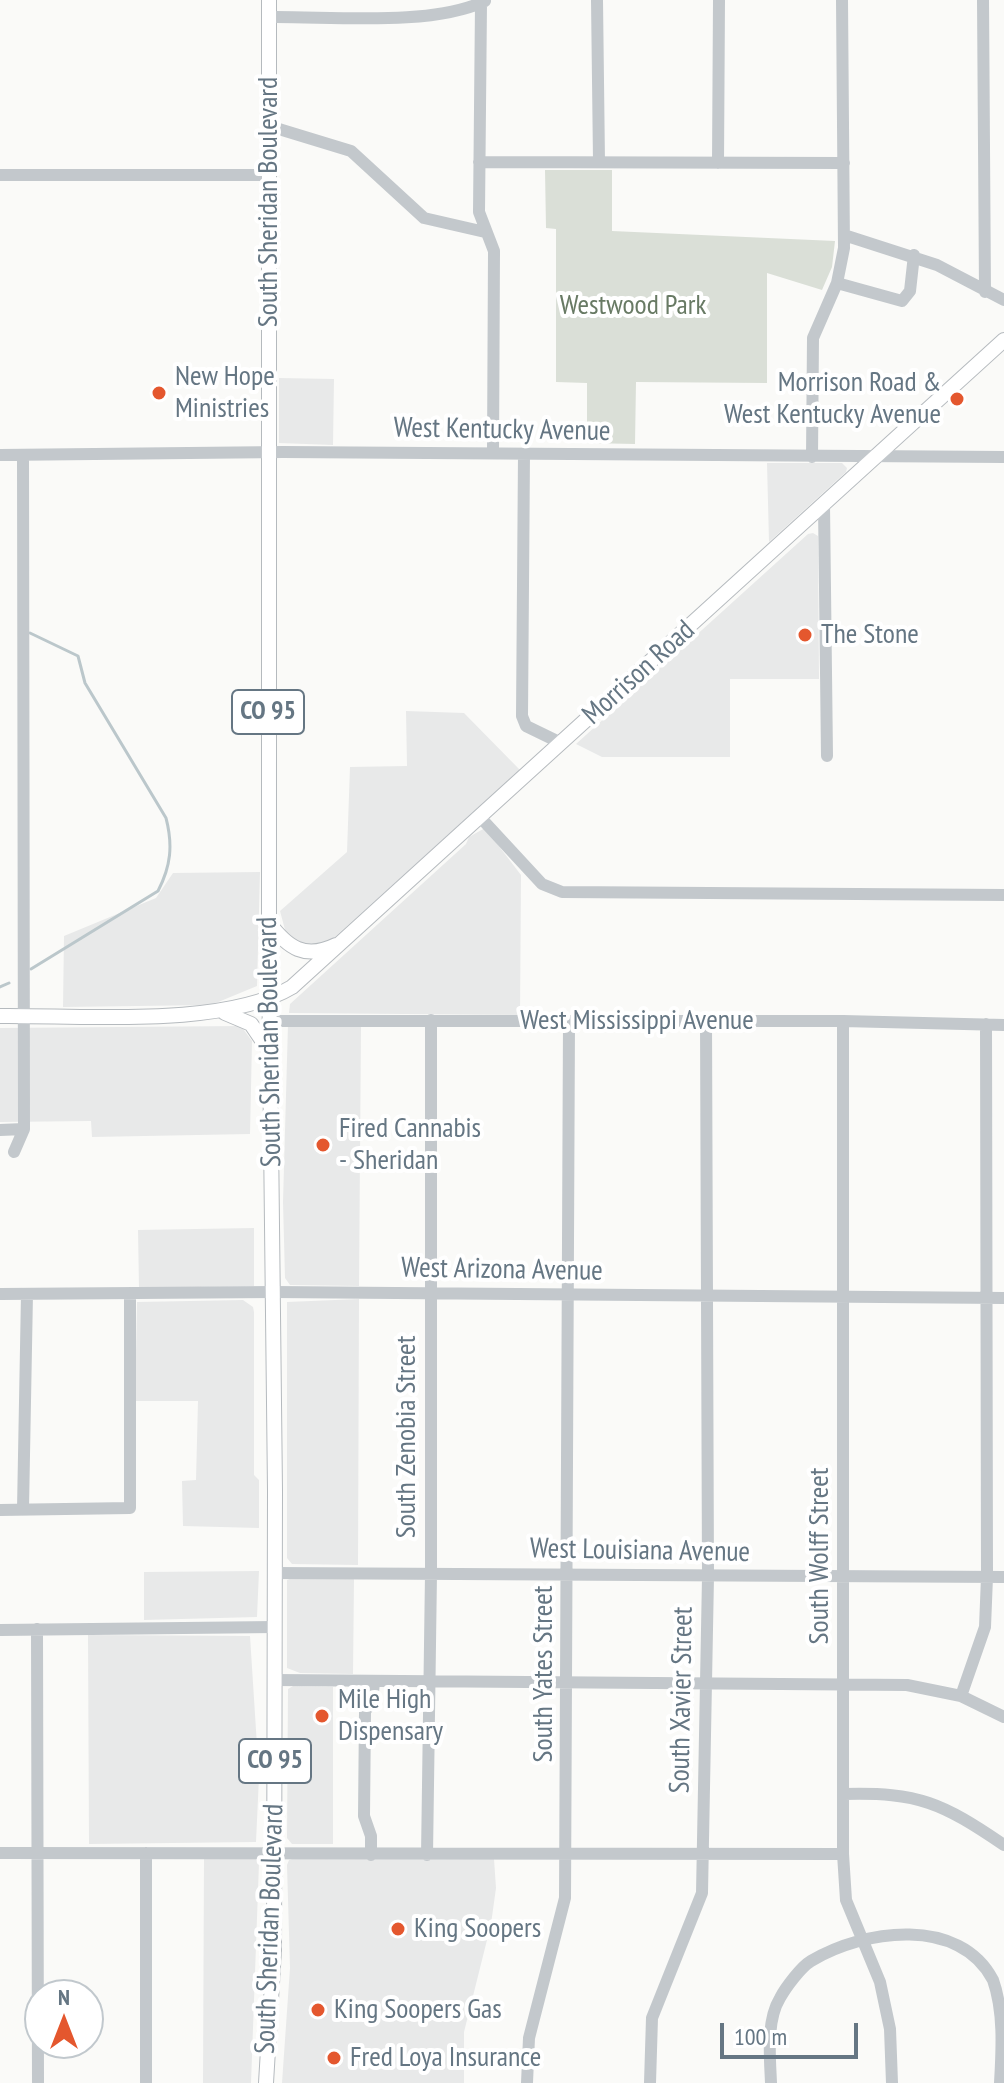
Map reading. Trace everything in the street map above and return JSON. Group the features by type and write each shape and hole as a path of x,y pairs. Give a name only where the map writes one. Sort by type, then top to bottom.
{"main road":[{"name":"South Sheridan Boulevard","path":"266,2083 274,1950 275,1680 274,1292 269,999 269,0"},
{"name":"Morrison Road","path":"269,999 306,977 1004,340"},
{"path":"269,923 288,946 303,953 323,950 350,937"},
{"path":"217,1012 269,999"},
{"path":"0,1016 217,1012 237,1016 251,1024 263,1039 271,1058"}],"street":[{"path":"597,0 599,161"},
{"path":"718,163 719,0"},
{"path":"812,457 813,338 837,283 844,235 842,0"},
{"path":"983,0 985,292"},
{"path":"269,17 418,16 484,2 479,216 494,251 493,453"},
{"path":"269,126 351,151 424,218 485,232"},
{"path":"479,162 844,163"},
{"path":"0,175 269,175"},
{"path":"844,235 914,255 1004,300"},
{"path":"837,283 902,301 910,291 914,255"},
{"name":"West Kentucky Avenue","path":"0,455 268,452 1004,457"},
{"path":"524,454 522,716 526,726 561,743"},
{"path":"14,1152 24,1129 23,455"},
{"path":"824,505 827,756"},
{"path":"480,817 542,884 562,892 1004,895"},
{"name":"South Zenobia Street","path":"427,1855 431,1574 431,1020"},
{"name":"West Mississippi Avenue","path":"270,1021 706,1020 1004,1025"},
{"name":"South Xavier Street","path":"650,2083 652,2018 702,1893 708,1577 706,1020"},
{"name":"South Yates Street","path":"527,2083 529,2038 565,1898 569,1682 569,1021"},
{"name":"South Wolff Street","path":"843,1021 843,1854 846,1900 880,1982 890,2029 892,2083"},
{"path":"961,1696 985,1627 987,1577 986,1024"},
{"path":"0,1130 24,1129"},
{"name":"West Arizona Avenue","path":"0,1294 274,1292 1004,1298"},
{"path":"0,1510 130,1508 130,1293"},
{"path":"23,1509 27,1294"},
{"name":"West Louisiana Avenue","path":"275,1573 1004,1577"},
{"path":"0,1630 275,1627"},
{"path":"37,1629 38,2083"},
{"path":"275,1680 907,1685 961,1696 1004,1717"},
{"path":"371,1855 371,1836 364,1816 365,1711 372,1702 374,1682"},
{"path":"844,1794 883,1793 926,1800 1004,1845"},
{"path":"0,1853 843,1854"},
{"path":"146,1853 146,2083"},
{"path":"771,2083 770,2042 778,2000 809,1962 863,1941 917,1934 947,1939 974,1954 993,1980 1003,2011 1000,2083"}],"shaded area":[{"path":"279,378 334,379 333,445 279,443"},
{"path":"767,463 842,463 847,468 769,542"},
{"path":"808,534 818,536 819,679 730,679 730,757 602,757 576,744"},
{"path":"406,711 464,713 520,770 327,944 316,947 288,941 280,911 347,852 350,767 407,766"},
{"path":"485,828 521,875 520,1015 289,1013 290,1004 466,844 469,837"},
{"path":"260,872 257,986 211,1005 63,1007 64,936 156,898 173,873"},
{"path":"288,1024 361,1025 359,1286 290,1285 285,1278 283,1202"},
{"path":"241,1026 252,1041 250,1134 92,1137 91,1121 0,1122 0,1028"},
{"path":"254,1228 254,1286 139,1288 138,1230"},
{"path":"359,1299 358,1565 292,1564 287,1558 287,1302"},
{"path":"243,1300 253,1307 254,1312 254,1475 259,1480 259,1528 183,1526 182,1481 196,1480 198,1401 135,1401 137,1302"},
{"path":"259,1571 257,1617 144,1620 144,1572"},
{"path":"354,1579 353,1674 300,1673 287,1668 287,1580"},
{"path":"88,1635 250,1636 259,1777 256,1842 89,1844"},
{"path":"293,1686 333,1687 333,1844 292,1844 287,1838 288,1689"},
{"path":"204,1858 256,1859 259,1863 251,2083 203,2083"},
{"path":"494,1859 496,1888 491,1924 464,2032 464,2083 282,2083 290,1968 287,1865 289,1860"}],"green space":[{"name":"Westwood Park","path":"545,170 612,170 612,231 835,241 832,267 822,290 767,273 767,383 636,382 635,444 587,443 587,383 556,382 556,229 546,228"}],"waterway":[{"path":"30,633 78,656 85,683 166,818 170,837 168,864 158,891 31,969"},
{"path":"0,987 9,983"}],"place":[{"name":"New Hope Ministries","path":"159,393"},
{"name":"Morrison Road & West Kentucky Avenue","path":"957,399"},
{"name":"The Stone","path":"805,635"},
{"name":"Fired Cannabis - Sheridan","path":"323,1145"},
{"name":"Mile High Dispensary","path":"322,1716"},
{"name":"King Soopers","path":"398,1929"},
{"name":"King Soopers Gas","path":"318,2010"},
{"name":"Fred Loya Insurance","path":"334,2058"}]}
